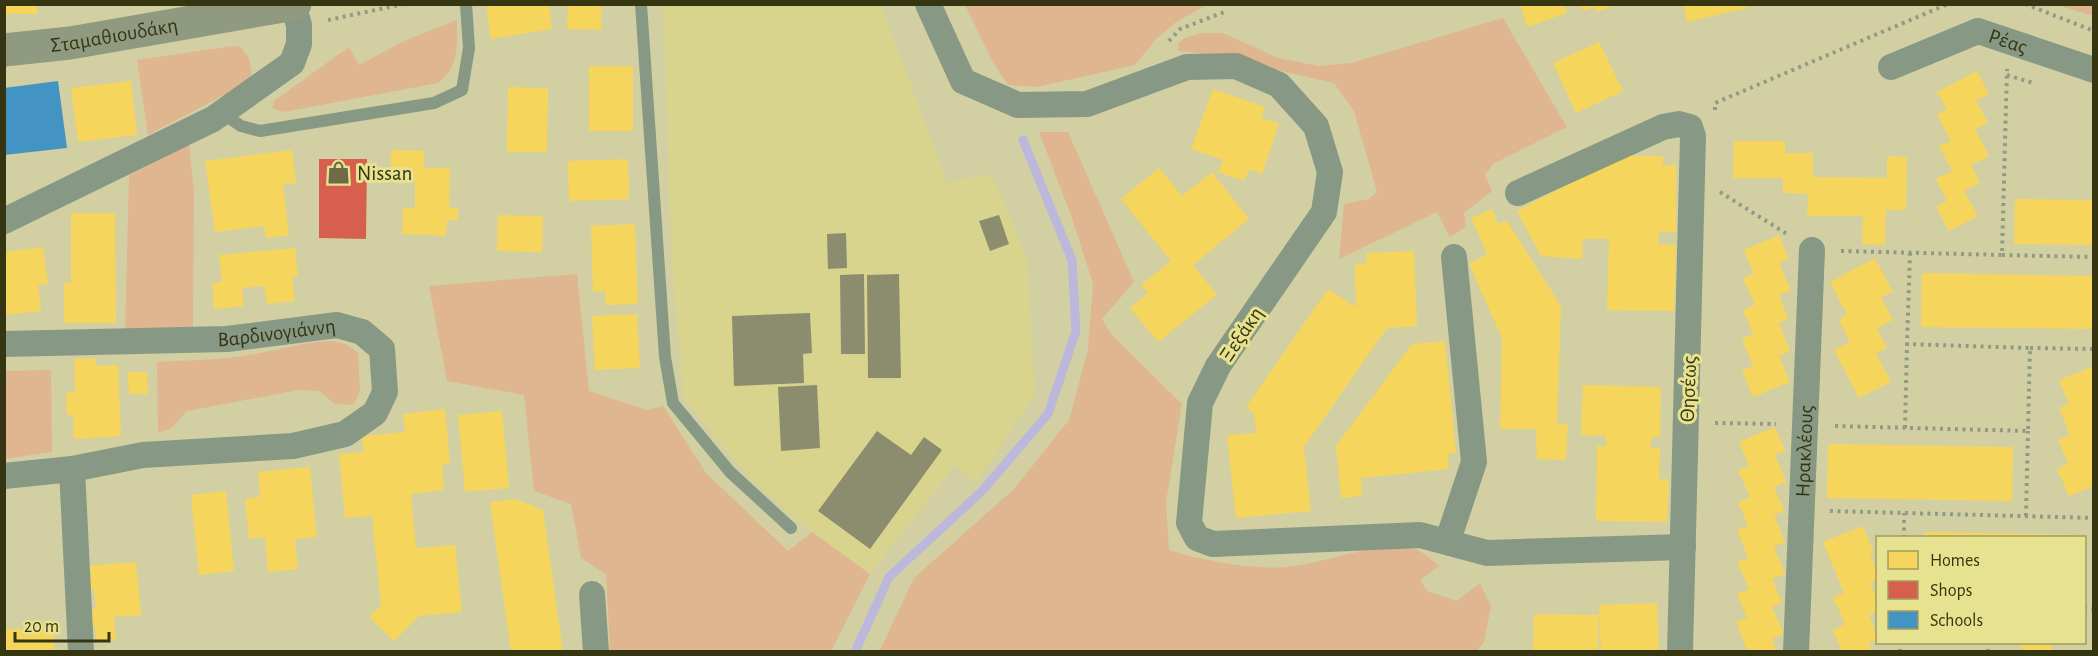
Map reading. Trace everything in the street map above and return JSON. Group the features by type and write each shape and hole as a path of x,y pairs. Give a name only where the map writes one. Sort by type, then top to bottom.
{"main road":[{"name":"Σταμαθιουδάκη","path":"4,50 70,43 294,5"}],"street":[{"name":"Ξεξάκη","path":"928,4 963,81 1018,105 1087,104 1187,67 1236,66 1279,85 1317,126 1330,172 1324,212 1218,366 1200,403 1189,523 1197,538 1213,544 1420,535 1448,540 1486,553 1683,547"},
{"path":"4,221 222,113 292,63 299,44 294,5"},
{"name":"Ρέας","path":"1892,67 1978,31 2094,70"},
{"name":"Θησέως","path":"1518,193 1663,127 1679,124 1690,127 1695,151 1680,651"},
{"name":"Ηρακλέους","path":"1796,651 1812,250"},
{"path":"1448,540 1474,462 1454,257"},
{"name":"Βαρδινογιάννη","path":"4,344 227,339 337,325 362,332 382,349 385,392 375,413 345,434 293,446 143,455 72,469 4,476"},
{"path":"72,469 81,651"},
{"path":"592,594 596,651"}],"lane":[{"path":"222,113 241,126 260,131 434,103 462,90 469,48 466,4"},
{"path":"641,4 665,357 673,403 730,472 791,528"}],"path":[{"path":"1715,114 1715,103 1948,4"},
{"path":"2025,4 2094,31"},
{"path":"2002,255 2007,42"},
{"path":"1713,187 1812,250 2094,257"},
{"path":"1905,428 1910,253"},
{"path":"1907,344 2094,349"},
{"path":"2026,516 2030,348"},
{"path":"1687,422 2028,431"},
{"path":"1802,510 2094,518"},
{"path":"1904,513 1904,536"}],"shaded area":[{"path":"663,5 881,5 947,182 991,174 1027,257 1035,394 976,483 955,466 870,574 812,532 751,479 684,399 672,266"},
{"path":"965,5 1207,5 1176,22 1155,40 1135,65 1037,87 1008,85 994,64"},
{"path":"2058,5 2093,5 2093,16"},
{"path":"1503,18 1567,127 1493,164 1485,175 1492,191 1464,213 1466,227 1450,237 1437,212 1339,259 1344,204 1369,199 1377,192 1354,111 1334,83 1281,71 1243,58 1178,51 1178,44 1184,38 1202,33 1223,33 1278,58 1319,66 1351,63"},
{"path":"457,20 457,46 454,62 438,83 284,112 272,108 274,101 349,47 359,65 406,40"},
{"path":"232,46 241,47 249,58 252,75 232,91 148,135 137,60"},
{"path":"1039,132 1068,132 1134,282 1102,319 1111,334 1182,404 1166,502 1169,550 1227,563 1273,568 1301,565 1377,548 1416,549 1439,566 1420,580 1427,591 1457,601 1480,583 1491,607 1484,642 1477,651 879,652 914,578 1014,489 1069,420 1088,350 1093,284 1072,218"},
{"path":"189,144 194,192 193,329 125,333 129,175"},
{"path":"577,274 589,391 647,410 663,406 706,473 788,551 812,532 870,574 831,651 610,651 606,574 581,558 571,504 534,491 524,395 447,381 429,286"},
{"path":"333,341 346,344 358,353 360,391 353,405 335,404 319,391 299,390 187,411 171,428 158,433 157,362 234,357"},
{"path":"51,370 52,452 5,459 5,371"}],"building: Homes":[{"path":"4,4 37,4 37,14 4,14"},
{"path":"486,4 549,4 552,29 491,39"},
{"path":"568,4 602,4 601,30 567,29"},
{"path":"1520,4 1564,4 1567,13 1527,27"},
{"path":"1580,4 1616,5 1596,12 1594,7 1583,11"},
{"path":"1683,4 1746,4 1747,8 1687,22"},
{"path":"1599,42 1623,91 1576,113 1553,63"},
{"path":"589,66 633,66 633,131 589,131"},
{"path":"1977,71 1989,94 1976,100 1988,123 1975,129 1989,156 1971,165 1980,183 1964,191 1978,216 1949,231 1936,207 1947,201 1936,179 1952,171 1939,146 1951,141 1937,115 1947,109 1937,92"},
{"path":"131,81 137,135 78,142 71,88"},
{"path":"508,87 548,88 547,152 507,152"},
{"path":"1213,89 1265,107 1261,118 1279,124 1262,174 1249,169 1244,181 1218,172 1223,160 1191,149"},
{"path":"1734,141 1785,141 1785,153 1813,153 1813,177 1887,178 1887,156 1907,157 1906,210 1886,210 1885,245 1862,244 1863,216 1807,216 1808,194 1783,193 1783,178 1733,178"},
{"path":"292,150 296,183 283,184 289,235 266,238 264,226 215,232 205,161"},
{"path":"391,150 424,151 424,168 450,168 449,207 458,208 458,220 447,220 446,236 402,234 403,208 415,208 415,181 390,181"},
{"path":"1621,156 1663,156 1663,165 1676,165 1676,232 1659,232 1658,244 1676,245 1674,311 1607,310 1609,239 1583,239 1582,259 1541,256 1517,211"},
{"path":"628,159 629,199 569,201 568,161"},
{"path":"1159,168 1182,196 1212,172 1249,219 1193,265 1217,295 1158,342 1130,308 1148,293 1141,285 1171,261 1121,199"},
{"path":"2015,199 2094,200 2094,245 2014,244"},
{"path":"1492,209 1498,224 1507,221 1561,306 1557,424 1568,424 1566,460 1537,459 1536,429 1500,429 1502,338 1469,264 1487,254 1471,218"},
{"path":"71,213 115,213 116,323 64,323 64,283 71,283"},
{"path":"498,215 543,216 542,252 497,251"},
{"path":"635,224 638,304 606,305 605,291 593,292 591,226"},
{"path":"1779,235 1789,259 1779,263 1791,290 1779,295 1788,319 1779,323 1790,351 1779,356 1790,382 1753,397 1742,370 1753,366 1742,339 1753,334 1743,310 1755,305 1743,278 1754,274 1744,250"},
{"path":"43,247 48,284 38,285 41,311 4,315 4,252"},
{"path":"295,248 298,276 292,277 295,301 267,304 264,286 242,288 244,306 214,309 212,283 222,282 219,255"},
{"path":"1414,251 1417,326 1387,328 1304,447 1311,511 1236,518 1227,435 1256,433 1254,413 1246,407 1328,289 1356,307 1355,264 1367,263 1366,253"},
{"path":"1875,258 1893,292 1881,297 1893,320 1877,328 1887,348 1876,353 1891,382 1859,398 1834,350 1850,342 1839,320 1847,315 1830,282"},
{"path":"1922,273 2094,276 2094,329 1921,327"},
{"path":"637,314 640,368 595,370 592,316"},
{"path":"1445,341 1456,453 1448,454 1449,469 1361,478 1362,496 1341,498 1336,446 1412,344"},
{"path":"96,358 96,366 118,365 121,436 74,439 73,415 67,415 66,393 75,392 74,359"},
{"path":"2094,366 2094,486 2069,496 2057,469 2068,464 2058,440 2070,435 2059,408 2069,404 2059,380"},
{"path":"128,372 147,372 148,394 129,394"},
{"path":"1583,385 1661,387 1660,437 1651,437 1651,448 1660,448 1659,479 1669,479 1667,522 1596,521 1597,446 1606,446 1606,436 1581,435"},
{"path":"445,409 450,464 442,465 444,490 411,494 416,548 455,545 462,612 419,616 394,641 369,617 381,606 372,516 345,518 339,454 364,452 362,436 405,432 403,414"},
{"path":"502,411 509,488 465,492 458,415"},
{"path":"1775,427 1785,451 1775,455 1786,482 1774,487 1784,511 1774,515 1785,542 1774,547 1785,574 1772,579 1782,603 1772,607 1784,634 1772,639 1777,652 1743,652 1747,650 1736,622 1747,618 1737,594 1749,589 1737,562 1748,558 1737,530 1748,526 1738,502 1750,497 1738,470 1749,466 1739,442"},
{"path":"1828,444 2013,447 2012,501 1827,498"},
{"path":"310,467 317,537 295,539 298,569 268,572 265,537 249,539 245,499 260,497 258,472"},
{"path":"226,491 234,571 199,575 191,495"},
{"path":"516,499 543,510 563,652 511,652 490,502"},
{"path":"1863,526 1874,553 1870,555 1876,568 1876,580 1870,583 1876,596 1876,612 1869,615 1876,634 1876,640 1869,643 1872,652 1842,652 1833,630 1845,624 1833,597 1844,593 1823,542"},
{"path":"1925,532 2083,535 2083,536 1925,536"},
{"path":"136,562 141,615 114,617 116,640 96,642 95,626 89,627 87,610 96,609 94,589 88,590 86,566"},
{"path":"1657,603 1659,652 1601,652 1599,605"},
{"path":"1534,614 1599,615 1598,652 1533,652"},
{"path":"54,628 54,652 4,652 4,629"},
{"path":"2020,644 2054,644 2051,645 2053,652 2023,652"}],"building: Shops":[{"path":"319,159 367,159 366,239 319,238"}],"building: Schools":[{"path":"58,81 67,148 4,155 4,88"}],"building: Industry":[{"path":"999,215 1009,244 990,251 979,221"},
{"path":"846,233 847,268 828,269 827,234"},
{"path":"864,274 865,354 841,354 840,275"},
{"path":"899,274 901,378 868,378 867,275"},
{"path":"810,313 812,353 803,354 804,383 734,386 732,316"},
{"path":"817,385 820,448 781,451 778,387"},
{"path":"877,431 911,455 924,437 942,450 870,549 818,511"}],"waterway":[{"path":"855,652 889,577 982,491 1048,414 1076,331 1072,260 1023,140"}],"place":[{"name":"Nissan","path":"339,173"}]}
